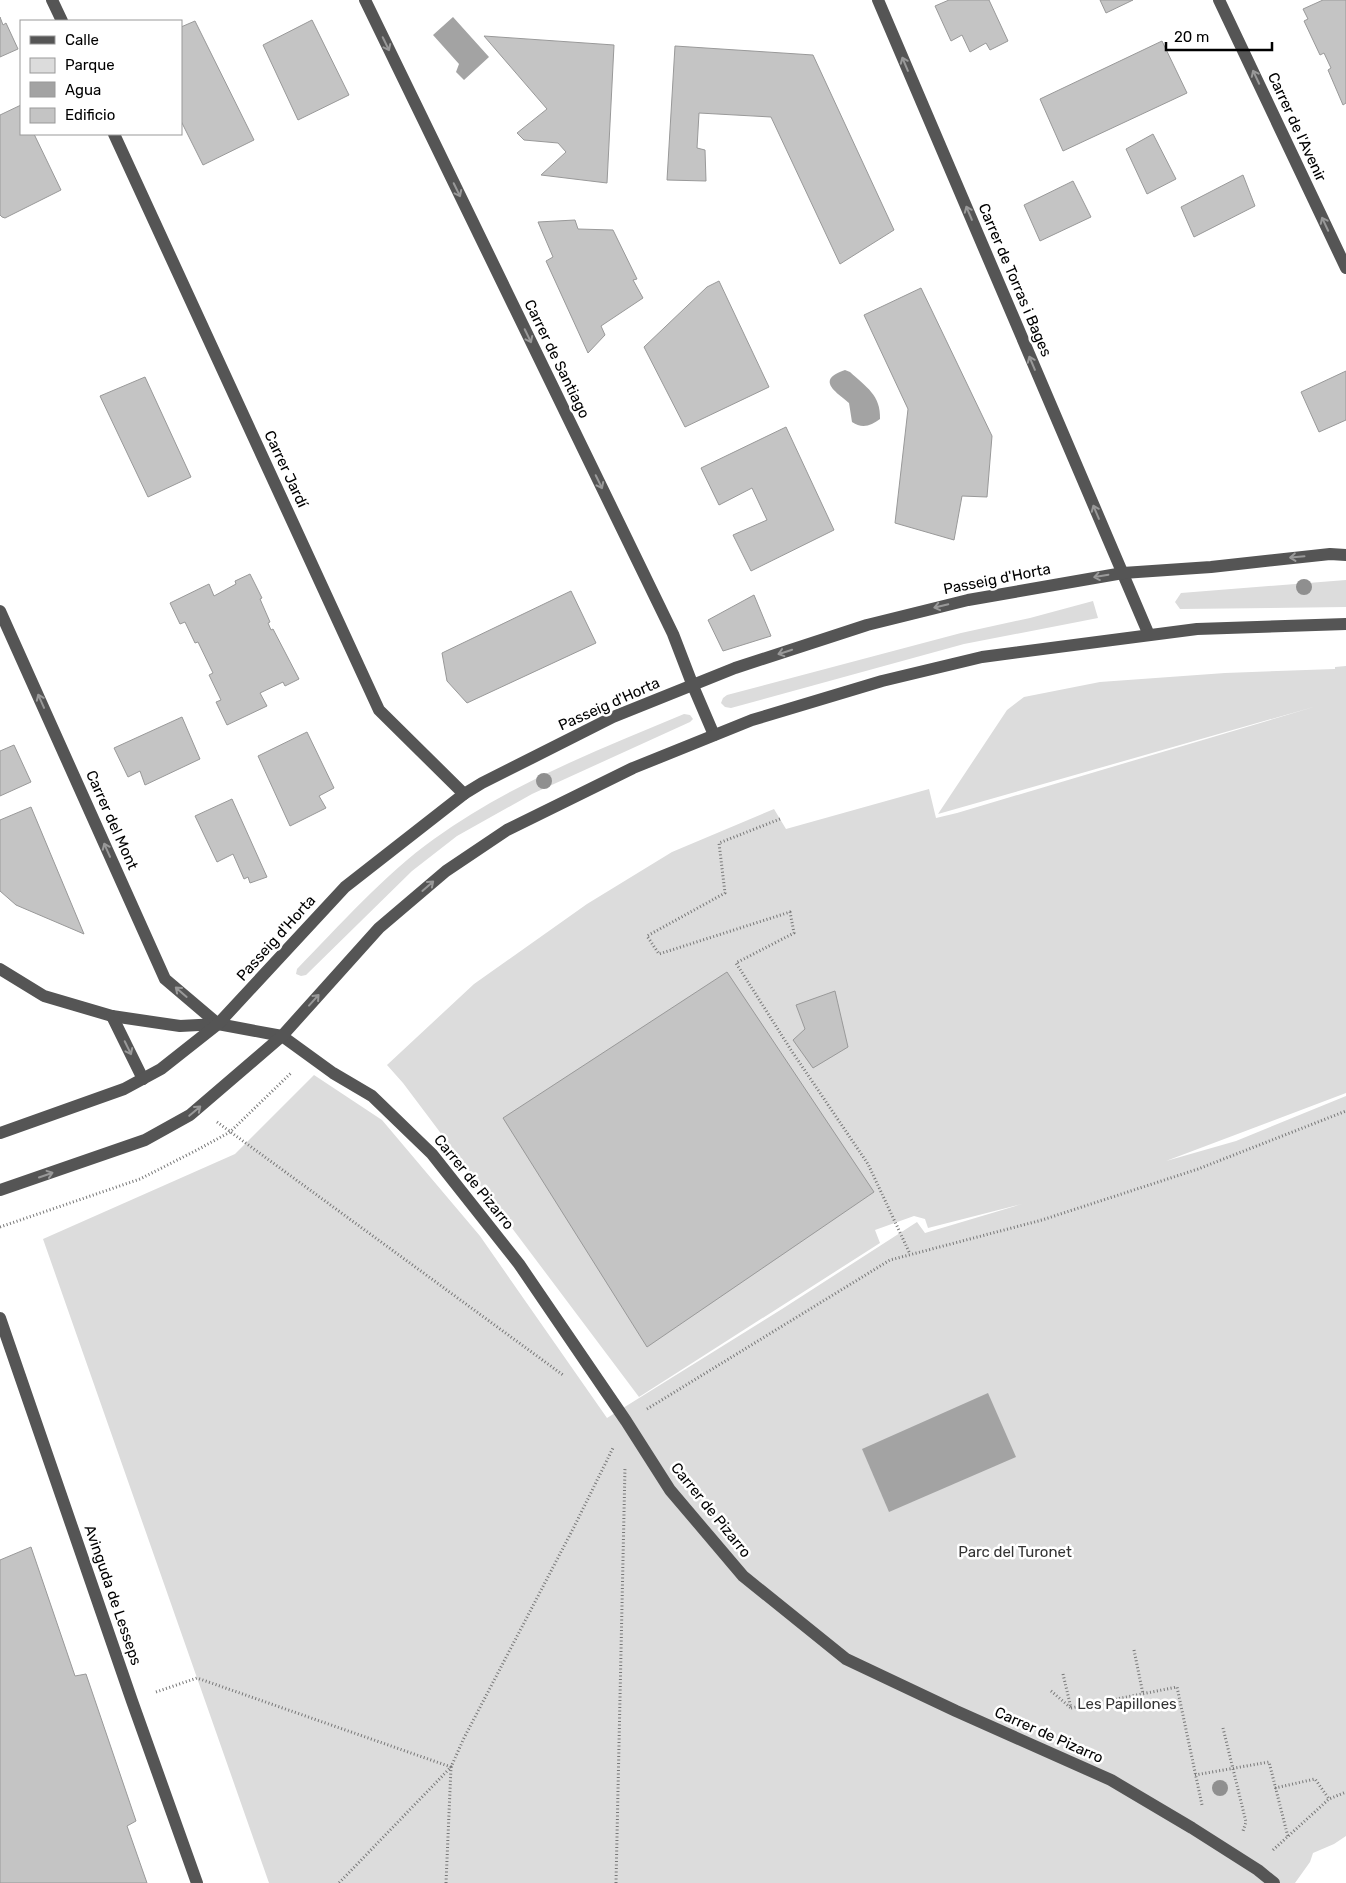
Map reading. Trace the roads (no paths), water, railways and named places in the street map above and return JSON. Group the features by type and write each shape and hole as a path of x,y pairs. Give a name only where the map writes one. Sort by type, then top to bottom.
{"street":[{"path":"52,0 62,20"},
{"name":"Carrer de Santiago","path":"365,0 673,634 714,735"},
{"name":"Carrer de Torras i Bages","path":"878,0 1149,635"},
{"name":"Carrer de l'Avenir","path":"1219,0 1346,268"},
{"name":"Carrer Jardí","path":"114,135 379,710 464,794"},
{"name":"Passeig d'Horta","path":"0,1133 124,1090 161,1069 218,1024 345,887 464,794 482,783 613,717 735,668 867,625 968,600 1123,573 1211,567 1321,555 1346,555"},
{"name":"Carrer del Mont","path":"0,611 165,978 218,1024"},
{"path":"0,1190 145,1140 190,1115 282,1036 379,928 446,871 516,826 633,768 752,720 882,681 982,656 1197,629 1346,624"},
{"name":"Carrer de Pizarro","path":"0,969 44,996 112,1016 180,1026 218,1024 282,1036 334,1073 372,1096 432,1154 519,1264 670,1490 743,1576 846,1659 956,1711 1111,1780 1192,1828 1274,1883"},
{"path":"112,1016 143,1079"},
{"name":"Avinguda de Lesseps","path":"0,1318 197,1883"}],"water":[{"path":"453,17 489,57 464,80 456,72 459,64 433,35"},
{"path":"845,370 862,382 871,392 878,404 880,419 866,426 852,422 849,403 835,391 830,382 831,378 836,374"},
{"path":"988,1393 1016,1457 889,1512 862,1449"}],"park label":[{"name":"Parc del Turonet","path":"1015,1552"},
{"name":"Les Papillones","path":"1127,1704"}]}
